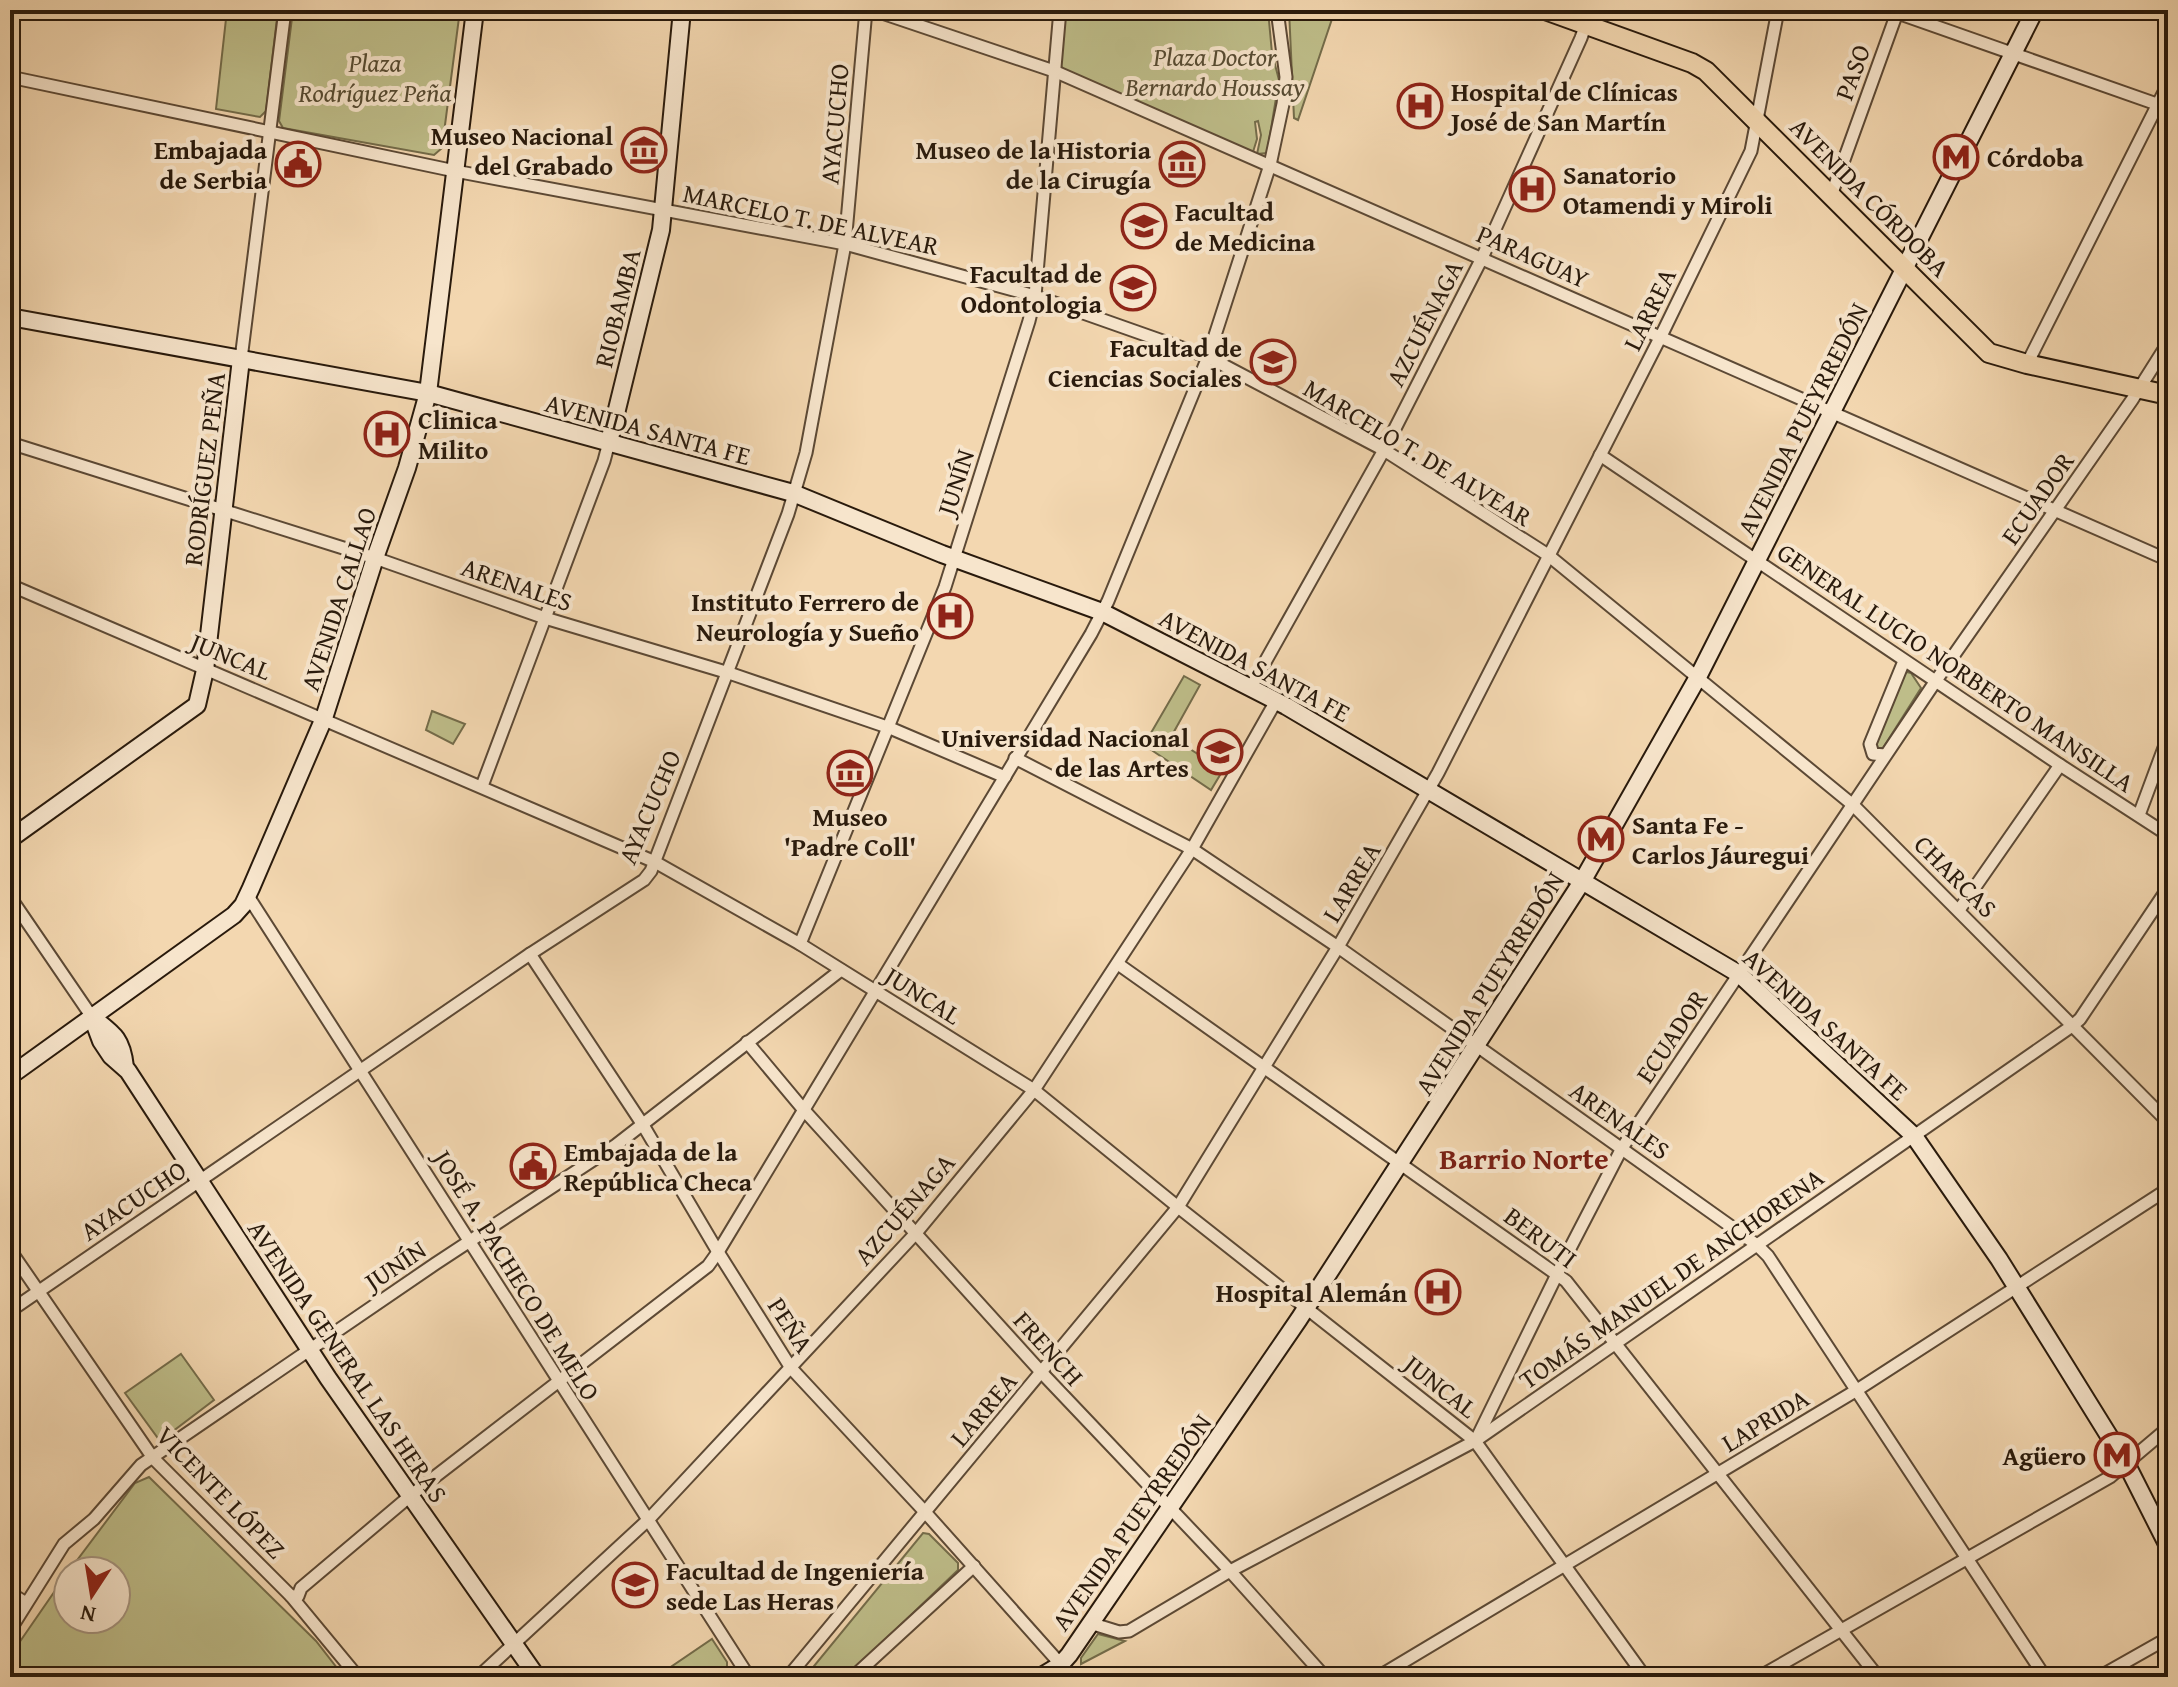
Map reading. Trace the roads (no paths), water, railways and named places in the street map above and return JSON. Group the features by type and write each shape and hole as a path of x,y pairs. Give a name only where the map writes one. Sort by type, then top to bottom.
{"main road":[{"name":"AVENIDA CALLAO","path":"10,1076 234,915 248,896 324,718 407,468 428,393 475,10"},
{"name":"RIOBAMBA","path":"609,442 658,245 682,10"},
{"name":"AVENIDA CÓRDOBA","path":"1545,10 1588,18 1699,67 1832,193 1989,353 2168,395"},
{"name":"AVENIDA PUEYRREDÓN","path":"1040,1677 1066,1671 1090,1623 1307,1307 1583,880 1698,677 2035,10"},
{"name":"AVENIDA SANTA FE","path":"10,317 428,393 793,493 954,558 1102,612 1276,701 1739,974 1914,1136 2017,1288 2127,1465 2168,1546"},
{"name":"RODRÍGUEZ PEÑA","path":"10,839 197,705 205,670 241,359"},
{"name":"AVENIDA GENERAL LAS HERAS","path":"92,1017 101,1041 111,1056 125,1067 309,1349 537,1677"}],"street":[{"name":"RODRÍGUEZ PEÑA","path":"241,359 285,10"},
{"name":"AYACUCHO","path":"10,1311 530,954 644,880 655,862 662,837 729,673 806,453 845,244 866,10"},
{"name":"PARAGUAY","path":"873,10 1054,71 2168,560"},
{"name":"JUNÍN","path":"800,944 890,728 954,558 1029,321 1035,296 1060,10"},
{"path":"291,1596 298,1596 301,1588 410,1496 708,1266 718,1252 1102,612 1132,547 1208,357 1270,165 1286,77 1277,10"},
{"name":"LARREA","path":"788,1677 1178,1207 1338,947 1429,790 1661,336 1751,151 1778,10"},
{"path":"1895,11 2163,106"},
{"name":"PASO","path":"1832,193 1895,11"},
{"name":"AZCUÉNAGA","path":"1251,687 1384,450 1482,258 1588,18"},
{"name":"MARCELO T. DE ALVEAR","path":"10,77 270,134 845,244 1035,296 1208,357 1384,450 1548,555 1698,677"},
{"path":"2027,364 2163,106 2168,84"},
{"name":"ECUADOR","path":"1475,1441 1622,1148 1885,755 2168,343"},
{"name":"RIOBAMBA","path":"482,786 609,442"},
{"name":"ARENALES","path":"10,443 375,558 545,618 729,673 890,728 1005,777"},
{"name":"GENERAL LUCIO NORBERTO MANSILLA","path":"1600,455 2168,835"},
{"name":"JUNCAL","path":"10,585 655,862 800,944 1034,1090 1475,1441 1645,1677"},
{"path":"1885,755 1873,754 1870,744 1904,661"},
{"name":"CHARCAS","path":"1698,677 1853,805 2168,1122"},
{"name":"AZCUÉNAGA","path":"478,1677 649,1519 916,1233 1034,1090 1192,849 1276,701"},
{"path":"2139,815 2168,737"},
{"name":"ARENALES","path":"1015,758 1192,849 1338,947 1757,1245 1768,1256 2045,1677"},
{"path":"1959,910 2060,765"},
{"name":"TOMÁS MANUEL DE ANCHORENA","path":"1090,1623 1119,1632 1129,1631 1230,1571 1475,1441 2072,1026 2080,1019 2168,888"},
{"name":"JOSÉ A. PACHECO DE MELO","path":"248,896 749,1677"},
{"path":"10,897 92,1017"},
{"name":"PEÑA","path":"530,954 643,1125 791,1368 925,1512 1066,1671"},
{"name":"BERUTI","path":"1118,964 1566,1281 1878,1677"},
{"name":"JUNÍN","path":"10,1630 64,1544 94,1519 141,1465 643,1125 841,970"},
{"name":"FRENCH","path":"747,1042 803,1109 1042,1373 1230,1571 1325,1677"},
{"name":"LAPRIDA","path":"1378,1677 1857,1390 2168,1189"},
{"name":"VICENTE LÓPEZ","path":"10,1250 153,1458 291,1596 358,1677"},
{"path":"1497,1393 1501,1410 1514,1413"},
{"path":"1759,1677 2110,1477 2168,1428"},
{"path":"853,1677 974,1566"},
{"path":"10,1593 26,1603"},
{"path":"2099,1677 2168,1638"}],"place":[{"name":"Hospital de Clínicas José de San Martín","path":"1420,106"},
{"name":"Museo Nacional del Grabado","path":"644,150"},
{"name":"Córdoba","path":"1956,157"},
{"name":"Embajada de Serbia","path":"298,164"},
{"name":"Museo de la Historia de la Cirugía","path":"1182,164"},
{"name":"Sanatorio Otamendi y Miroli","path":"1532,189"},
{"name":"Facultad de Medicina","path":"1144,226"},
{"name":"Facultad de Odontologia","path":"1133,288"},
{"name":"Facultad de Ciencias Sociales","path":"1273,362"},
{"name":"Clinica Milito","path":"387,434"},
{"name":"Instituto Ferrero de Neurología y Sueño","path":"950,616"},
{"name":"Universidad Nacional de las Artes","path":"1220,752"},
{"name":"Museo 'Padre Coll'","path":"850,773"},
{"name":"Santa Fe - Carlos Jáuregui","path":"1601,839"},
{"name":"Embajada de la República Checa","path":"533,1166"},
{"name":"Hospital Alemán","path":"1438,1292"},
{"name":"Agüero","path":"2117,1455"},
{"name":"Facultad de Ingeniería sede Las Heras","path":"635,1585"}],"district":[{"name":"Barrio Norte","path":"1524,1158"}],"park label":[{"name":"Plaza Doctor Bernardo Houssay","path":"1215,71"},
{"name":"Plaza Rodríguez Peña","path":"375,77"}]}
